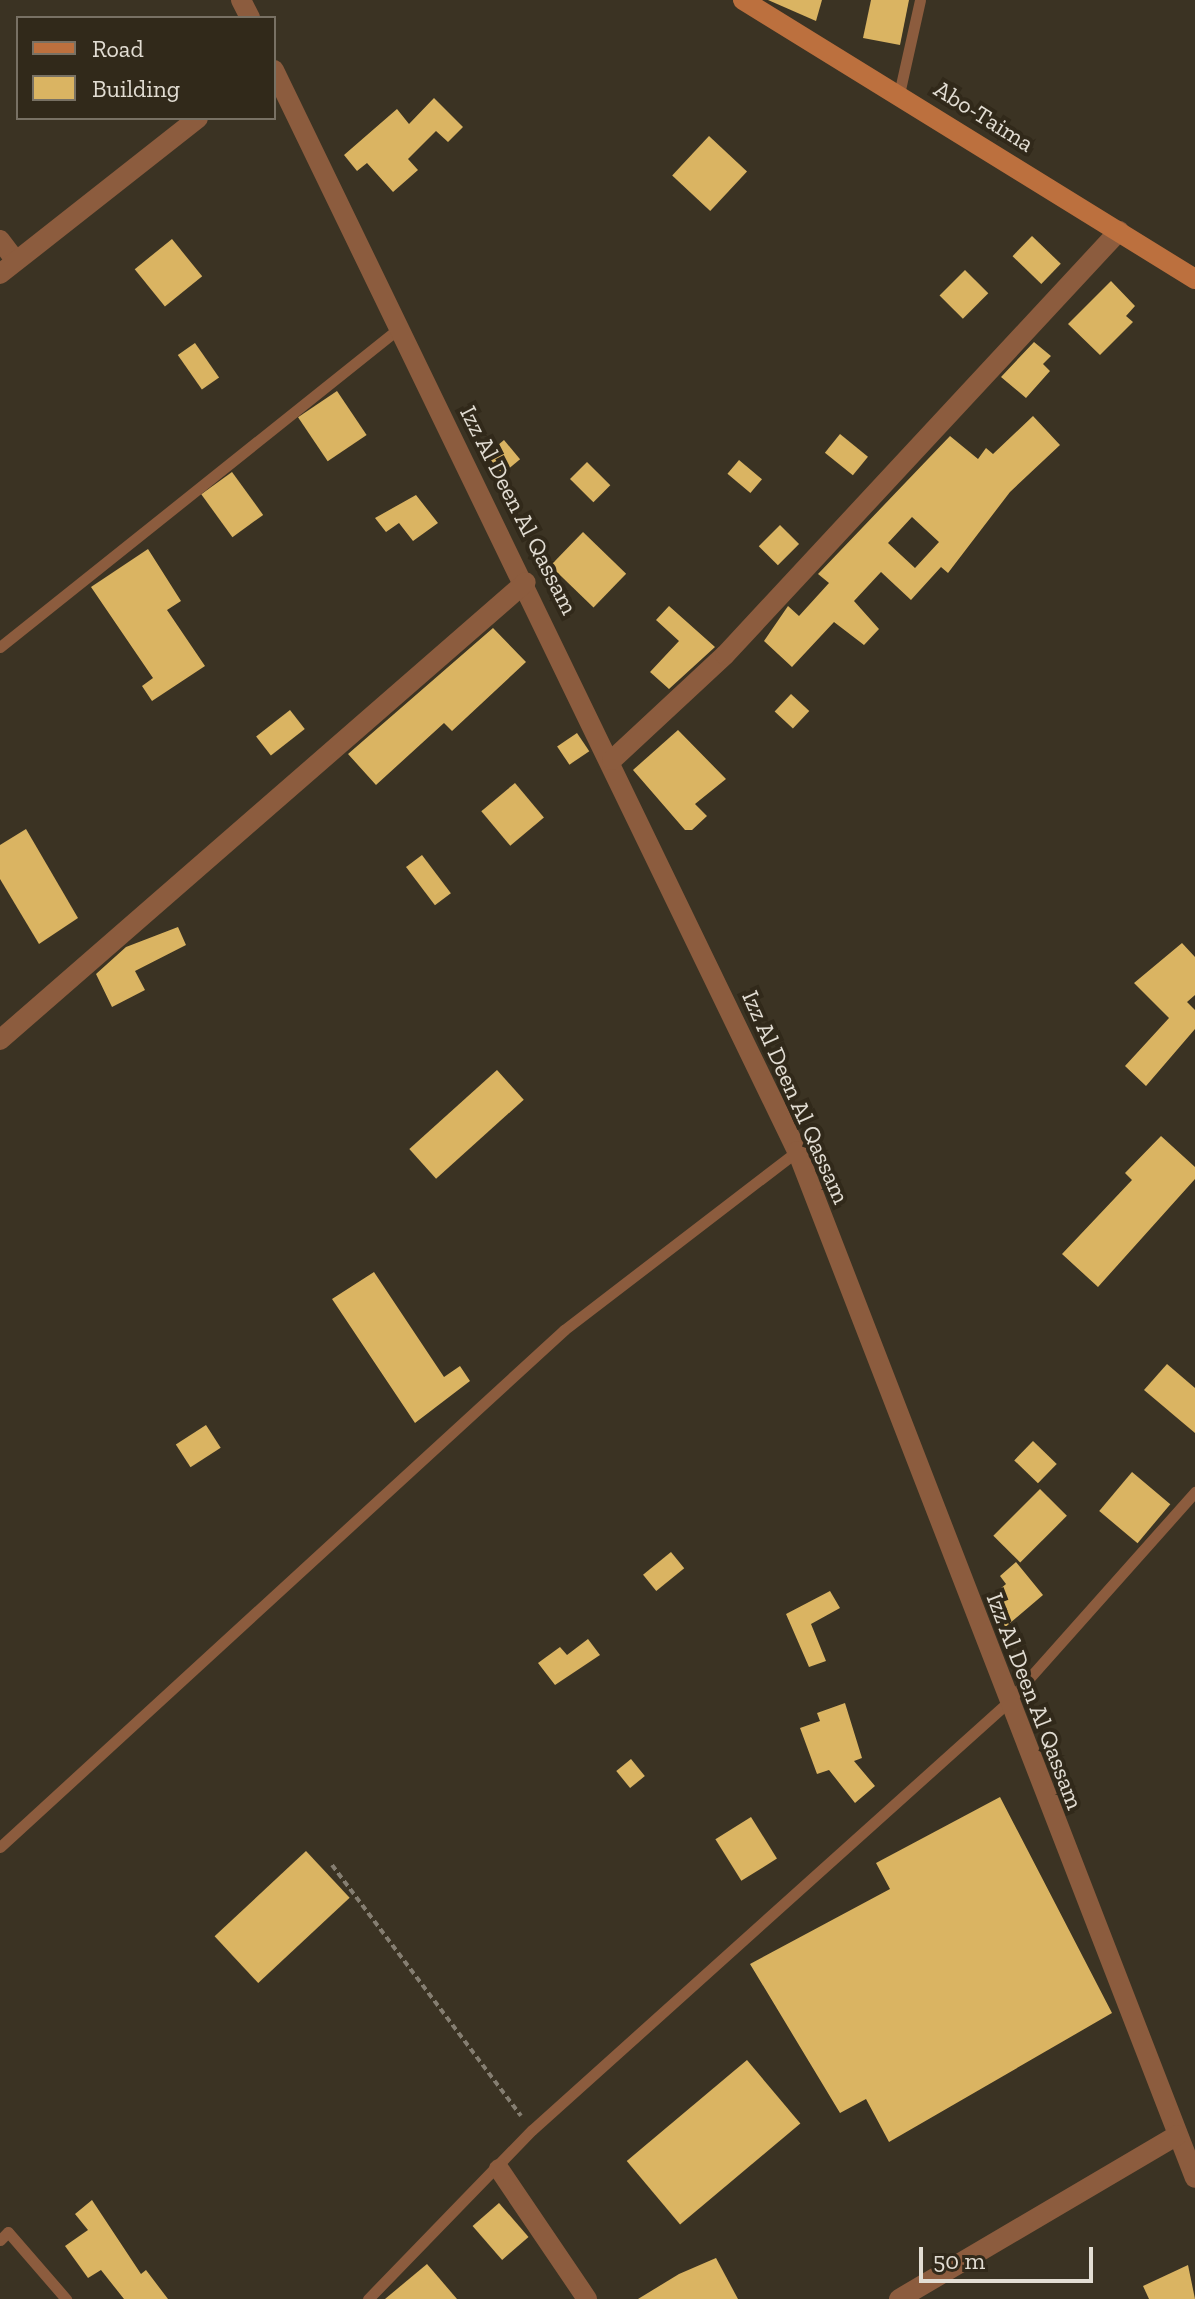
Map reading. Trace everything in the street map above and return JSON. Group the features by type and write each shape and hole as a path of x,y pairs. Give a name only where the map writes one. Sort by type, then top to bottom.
{"street":[{"name":"Abo-Taima","path":"743,0 843,66 899,94 1195,279"},
{"name":"Izz Al Deen Al Qassam","path":"276,74 398,329 526,582 797,1151 1007,1703 1195,2178"},
{"path":"0,274 195,120"},
{"path":"612,760 725,655 1119,231"},
{"path":"0,240 16,261"},
{"path":"0,1040 526,582"},
{"path":"899,2299 1177,2135"},
{"path":"499,2169 587,2299"}],"lane":[{"path":"899,94 920,0"},
{"path":"0,647 398,329"},
{"path":"0,1847 564,1330 797,1151"},
{"path":"368,2299 499,2169 532,2130 1007,1703 1195,1492"},
{"path":"0,2240 8,2232 66,2299"}],"path":[{"path":"332,1865 532,2130"}],"building":[{"path":"768,0 822,0 816,21"},
{"path":"871,0 909,0 900,45 863,38"},
{"path":"434,98 463,127 448,142 436,131 408,159 418,170 393,192 367,163 357,171 344,155 397,109 409,124"},
{"path":"709,136 747,171 710,211 672,175"},
{"path":"1032,236 1061,264 1041,284 1013,256"},
{"path":"172,239 202,276 165,307 135,269"},
{"path":"965,270 988,293 963,319 940,295"},
{"path":"1111,281 1135,306 1126,316 1133,322 1100,355 1068,324"},
{"path":"1034,342 1051,356 1043,364 1050,371 1026,398 1001,377"},
{"path":"195,343 219,377 202,389 178,355"},
{"path":"337,391 367,435 328,461 298,417"},
{"path":"1033,416 1060,445 1010,492 948,573 941,567 911,600 881,572 854,601 879,629 864,645 834,622 792,667 764,641 788,606 799,616 829,583 818,574 950,436 978,459 986,448 993,454","holes":["912,517 939,542 915,568 888,543"]},
{"path":"840,434 868,457 853,475 825,453"},
{"path":"504,440 520,459 502,474 486,455"},
{"path":"739,460 762,479 750,493 727,474"},
{"path":"587,462 610,485 593,502 570,479"},
{"path":"232,472 263,515 232,537 201,494"},
{"path":"416,495 438,523 413,541 399,523 386,532 375,518"},
{"path":"780,525 799,544 778,565 759,546"},
{"path":"583,532 626,574 594,607 550,566"},
{"path":"148,549 181,601 167,610 205,666 152,701 142,686 153,678 91,587"},
{"path":"669,606 715,647 669,689 650,672 679,641 656,620"},
{"path":"493,628 526,662 452,731 444,723 376,785 348,754"},
{"path":"791,694 809,711 793,729 775,712"},
{"path":"290,710 305,729 271,755 256,736"},
{"path":"678,730 726,779 695,804 707,816 692,830 685,830 633,770"},
{"path":"577,733 589,751 569,765 557,746"},
{"path":"515,783 544,817 510,846 481,811"},
{"path":"26,829 78,918 39,944 0,879 0,845"},
{"path":"422,855 451,893 435,905 406,867"},
{"path":"178,927 186,945 135,971 145,990 112,1007 96,974 126,947"},
{"path":"1182,943 1195,957 1195,995 1187,1002 1195,1010 1195,1029 1146,1086 1125,1066 1169,1018 1134,983"},
{"path":"497,1070 524,1100 436,1179 409,1149"},
{"path":"1161,1136 1195,1167 1195,1179 1098,1287 1062,1254 1132,1180 1125,1173"},
{"path":"374,1272 444,1377 460,1366 470,1381 415,1423 332,1299"},
{"path":"1167,1364 1195,1388 1195,1433 1144,1390"},
{"path":"206,1425 221,1448 191,1467 176,1445"},
{"path":"1033,1441 1057,1464 1038,1483 1014,1460"},
{"path":"1132,1472 1170,1504 1138,1543 1099,1511"},
{"path":"1040,1489 1067,1516 1020,1563 993,1536"},
{"path":"671,1552 684,1568 656,1591 643,1575"},
{"path":"1016,1562 1043,1595 1003,1629 993,1595 1006,1584 1000,1576"},
{"path":"830,1591 840,1608 811,1624 826,1661 809,1667 786,1614"},
{"path":"588,1639 600,1655 555,1685 538,1663 560,1647 567,1655"},
{"path":"845,1703 862,1758 854,1761 875,1786 855,1803 829,1770 817,1774 800,1728 820,1721 817,1713"},
{"path":"631,1759 645,1776 630,1788 616,1771"},
{"path":"1000,1797 1112,2013 889,2142 866,2099 840,2113 750,1964 890,1889 876,1863"},
{"path":"751,1817 777,1859 741,1881 715,1839"},
{"path":"306,1851 350,1898 258,1983 215,1936"},
{"path":"747,2060 800,2124 680,2224 627,2161"},
{"path":"92,2200 141,2274 146,2270 168,2299 124,2299 101,2270 88,2278 65,2246 88,2230 75,2214"},
{"path":"499,2203 529,2237 502,2260 473,2226"},
{"path":"716,2258 738,2299 638,2299 679,2274"},
{"path":"427,2264 457,2299 385,2299"},
{"path":"1188,2265 1195,2299 1149,2299 1143,2286"}]}
